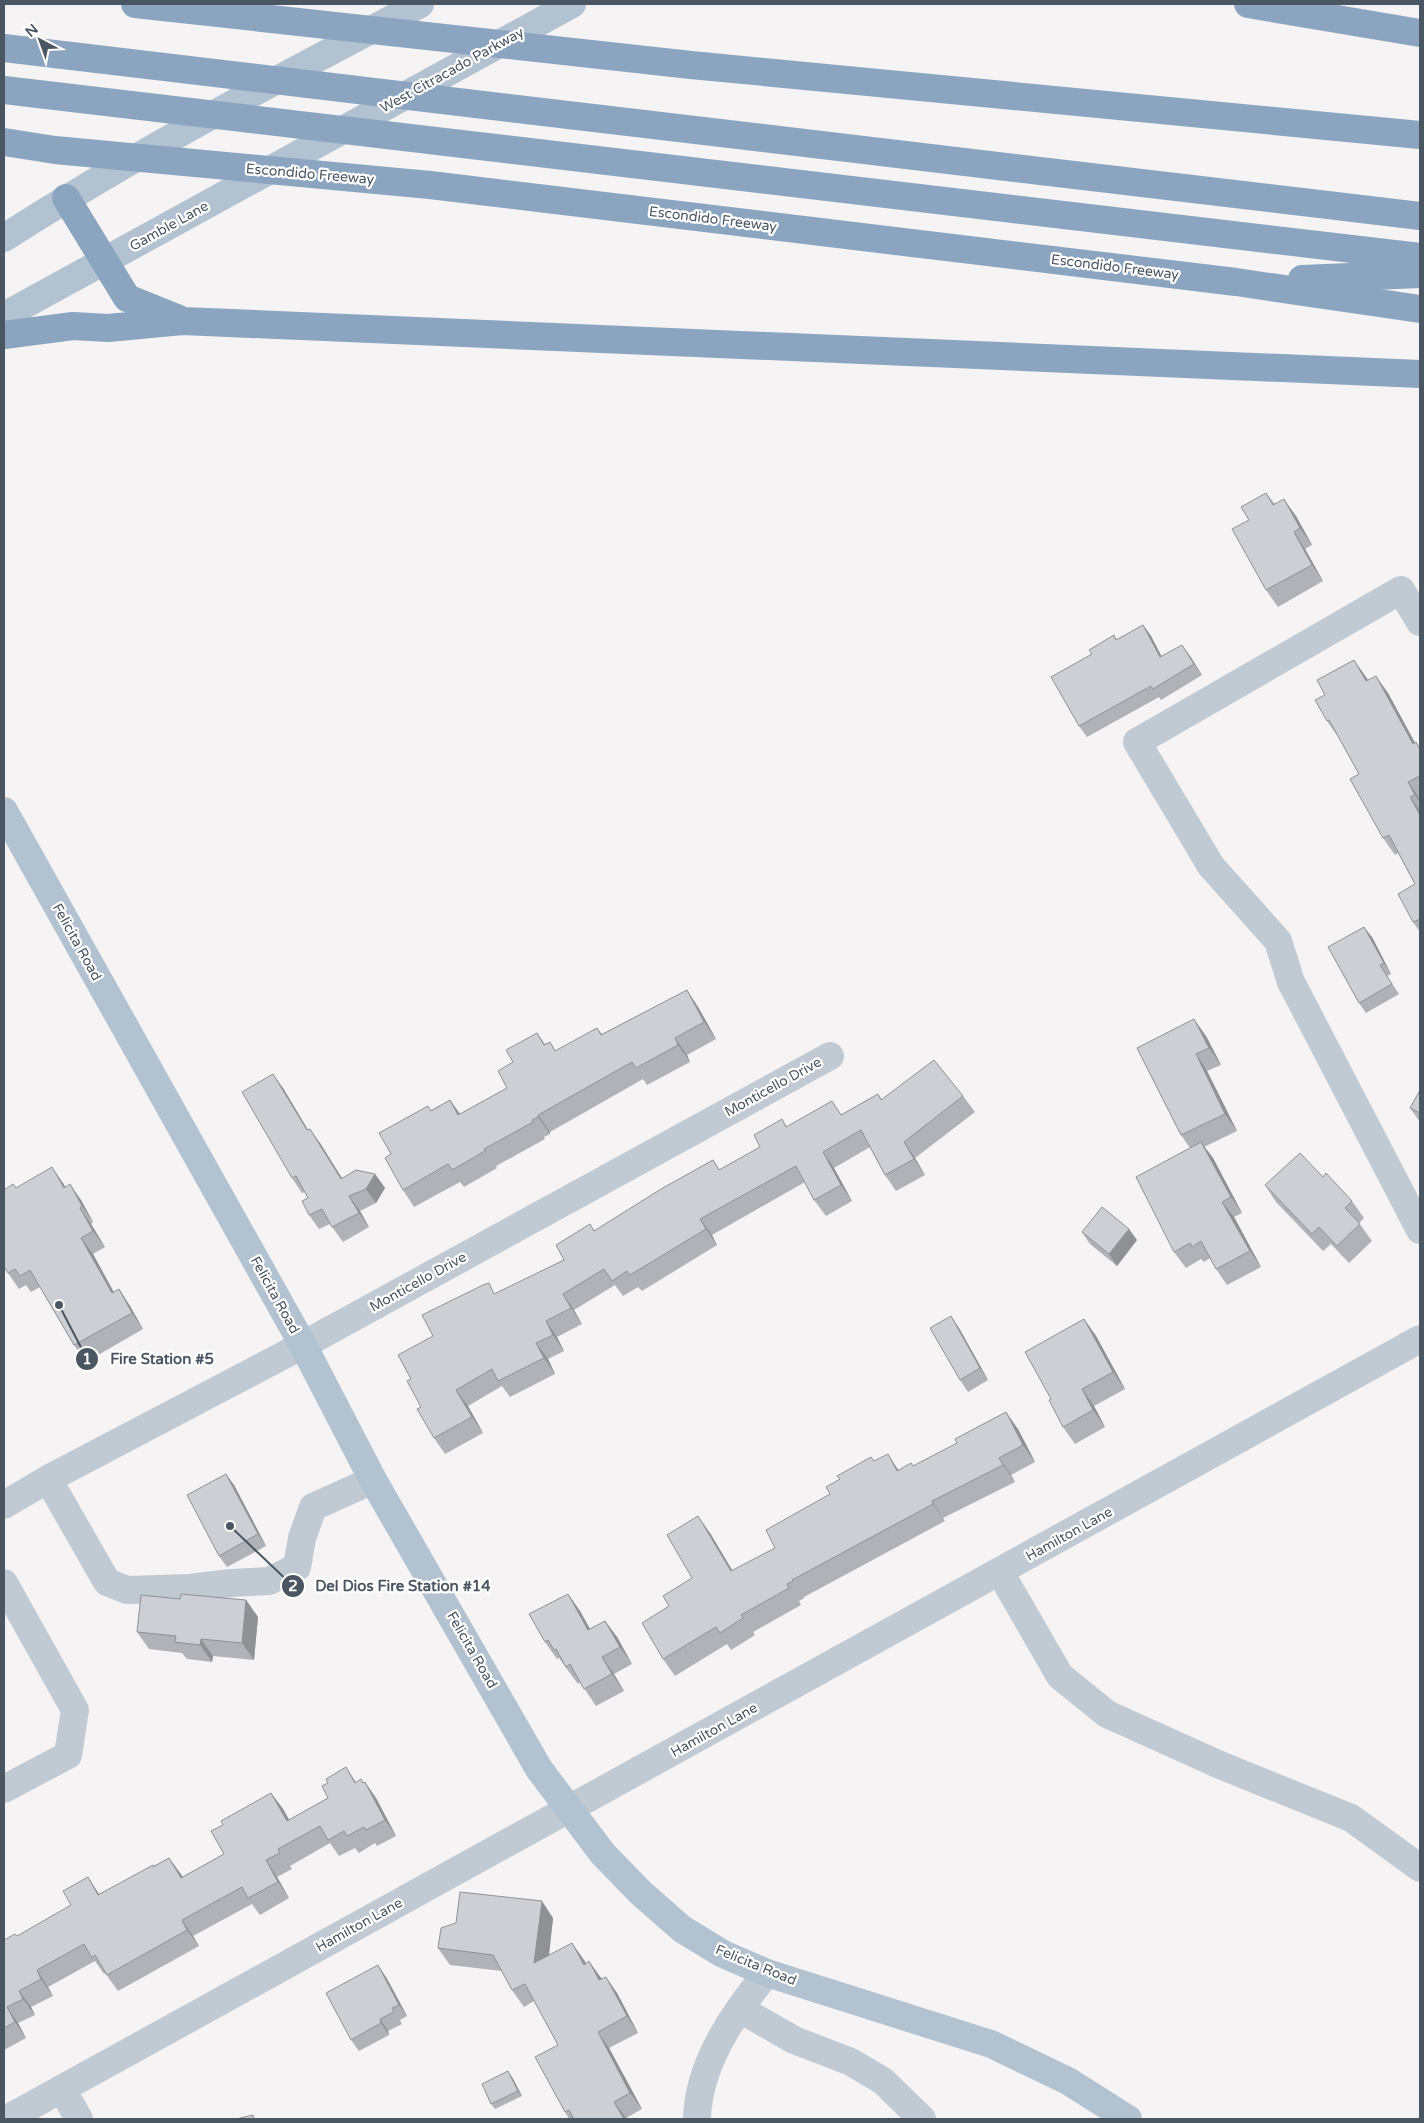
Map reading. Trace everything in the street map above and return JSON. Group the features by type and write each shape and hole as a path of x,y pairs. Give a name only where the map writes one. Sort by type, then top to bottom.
{"highway":[{"path":"135,4 691,65 1420,135"},
{"path":"1248,4 1420,33"},
{"path":"4,48 1420,216"},
{"path":"4,90 122,106 1420,257"},
{"name":"Escondido Freeway","path":"4,142 55,150 430,185 1236,282 1420,309"},
{"path":"66,198 127,298 183,321"},
{"path":"1236,282 1420,274"},
{"path":"4,335 73,326 108,328 183,321 1420,374"}],"main road":[{"path":"4,238 66,198 292,71 420,4"},
{"name":"West Citracado Parkway","path":"333,136 572,4"},
{"name":"Gamble Lane","path":"4,316 333,136"},
{"name":"Felicita Road","path":"7,824 303,1345 373,1480 539,1769 603,1854 641,1893 682,1929 723,1954 767,1973 991,2044 1068,2081 1128,2119"}],"street":[{"path":"1420,622 1401,590 1137,742 1211,866 1278,941 1291,982 1420,1230"},
{"name":"Monticello Drive","path":"4,1505 48,1479 303,1345 830,1056"},
{"name":"Hamilton Lane","path":"8,2119 1420,1339"},
{"path":"48,1479 107,1582 127,1590 190,1588 269,1581 297,1567 302,1538 313,1508 373,1480"},
{"path":"1000,1572 1060,1676 1107,1714 1220,1765 1351,1818 1420,1868"},
{"path":"4,1583 74,1710 68,1755 4,1790"},
{"path":"697,2119 698,2104 707,2068 722,2038 740,2009 767,1973"},
{"path":"740,2009 794,2040 851,2062 883,2081 922,2119"},
{"path":"62,2088 79,2119"}],"building":[{"path":"1266,493 1273,505 1284,499 1300,528 1294,532 1312,565 1266,590 1232,529 1249,520 1241,507"},
{"path":"1143,625 1160,657 1182,645 1194,664 1153,689 1151,686 1079,726 1051,677 1092,654 1089,650 1114,635 1116,640"},
{"path":"1354,660 1366,681 1376,676 1413,744 1416,742 1420,750 1420,776 1408,782 1415,795 1410,797 1420,815 1420,919 1413,922 1398,894 1415,884 1389,835 1383,838 1350,779 1359,774 1329,720 1327,721 1315,700 1325,695 1317,680"},
{"path":"1364,927 1384,963 1380,965 1392,984 1359,1003 1328,947"},
{"path":"687,990 704,1022 675,1038 678,1045 636,1068 632,1062 538,1115 538,1117 532,1120 533,1122 484,1149 485,1151 452,1170 448,1164 403,1190 385,1158 391,1154 379,1133 428,1106 431,1111 450,1100 458,1115 507,1088 498,1071 513,1062 506,1050 537,1033 544,1045 550,1042 555,1051 597,1028 601,1035"},
{"path":"1194,1019 1209,1048 1196,1054 1225,1114 1181,1135 1137,1048"},
{"path":"934,1060 963,1096 904,1142 914,1159 885,1175 861,1130 823,1152 841,1185 814,1200 796,1166 700,1219 706,1229 630,1275 627,1271 612,1281 604,1269 563,1294 571,1308 546,1321 553,1335 536,1343 544,1358 498,1381 492,1369 456,1390 472,1417 434,1438 417,1409 421,1407 407,1381 411,1379 398,1355 433,1336 422,1315 489,1283 494,1294 564,1260 556,1245 590,1224 594,1231 661,1189 713,1160 719,1170 760,1147 754,1135 782,1119 786,1127 832,1101 841,1115 878,1094 881,1100"},
{"path":"273,1074 307,1130 310,1129 341,1179 356,1170 375,1174 366,1189 349,1196 359,1213 332,1227 322,1209 309,1215 302,1201 308,1198 296,1176 292,1178 242,1092"},
{"path":"1420,1090 1420,1113 1410,1108"},
{"path":"1201,1142 1231,1197 1222,1202 1250,1251 1216,1269 1201,1241 1192,1247 1190,1243 1174,1252 1136,1177"},
{"path":"1300,1153 1323,1177 1326,1173 1352,1201 1345,1208 1360,1224 1337,1246 1319,1227 1312,1234 1265,1185"},
{"path":"52,1167 64,1188 70,1184 82,1206 80,1208 93,1231 81,1238 112,1293 119,1289 132,1313 74,1345 30,1270 20,1276 15,1269 8,1273 4,1266 4,1190 13,1184 16,1188"},
{"path":"1102,1207 1129,1229 1109,1254 1082,1232"},
{"path":"951,1316 980,1368 960,1380 930,1328"},
{"path":"1084,1319 1113,1372 1082,1389 1093,1410 1063,1427 1049,1400 1051,1399 1025,1352"},
{"path":"1006,1412 1023,1445 999,1458 1003,1465 932,1501 933,1504 792,1580 787,1584 789,1588 741,1615 743,1618 720,1633 716,1627 663,1659 642,1623 669,1606 663,1596 692,1578 667,1535 698,1516 731,1571 775,1548 766,1530 830,1494 826,1487 840,1479 837,1476 871,1457 874,1461 888,1454 897,1471 911,1463 913,1466 957,1443 955,1439"},
{"path":"226,1474 258,1534 219,1556 187,1495"},
{"path":"181,1594 246,1600 242,1643 201,1639 200,1645 175,1642 176,1636 137,1632 141,1595 180,1599"},
{"path":"568,1594 588,1630 605,1621 620,1647 602,1657 612,1674 584,1689 570,1664 566,1667 556,1649 554,1650 548,1640 545,1642 529,1614"},
{"path":"346,1767 355,1783 361,1779 363,1783 365,1782 385,1820 366,1830 364,1827 347,1836 344,1831 328,1840 320,1826 278,1849 280,1853 266,1860 278,1882 248,1898 242,1887 182,1920 187,1930 107,1975 95,1955 92,1958 84,1944 37,1970 41,1979 19,1991 23,1999 7,2007 15,2022 4,2028 4,1940 15,1934 17,1936 71,1905 63,1891 88,1877 98,1895 169,1858 181,1878 224,1854 211,1831 223,1825 221,1821 271,1793 287,1821 328,1798 322,1786 328,1783 326,1779"},
{"path":"460,1892 542,1901 534,1963 572,1943 584,1965 589,1961 599,1980 606,1977 627,2016 598,2032 630,2093 614,2102 624,2119 574,2119 569,2110 565,2112 535,2057 558,2045 525,1984 512,1990 493,1955 438,1948 441,1928 456,1923"},
{"path":"378,1965 399,2005 392,2008 394,2012 380,2019 381,2023 351,2040 326,1993"},
{"path":"508,2071 518,2091 491,2104 482,2084"},
{"path":"253,2115 254,2119 236,2119"}],"place":[{"name":"Fire Station #5","path":"59,1305"},
{"name":"Del Dios Fire Station #14","path":"230,1526"}]}
